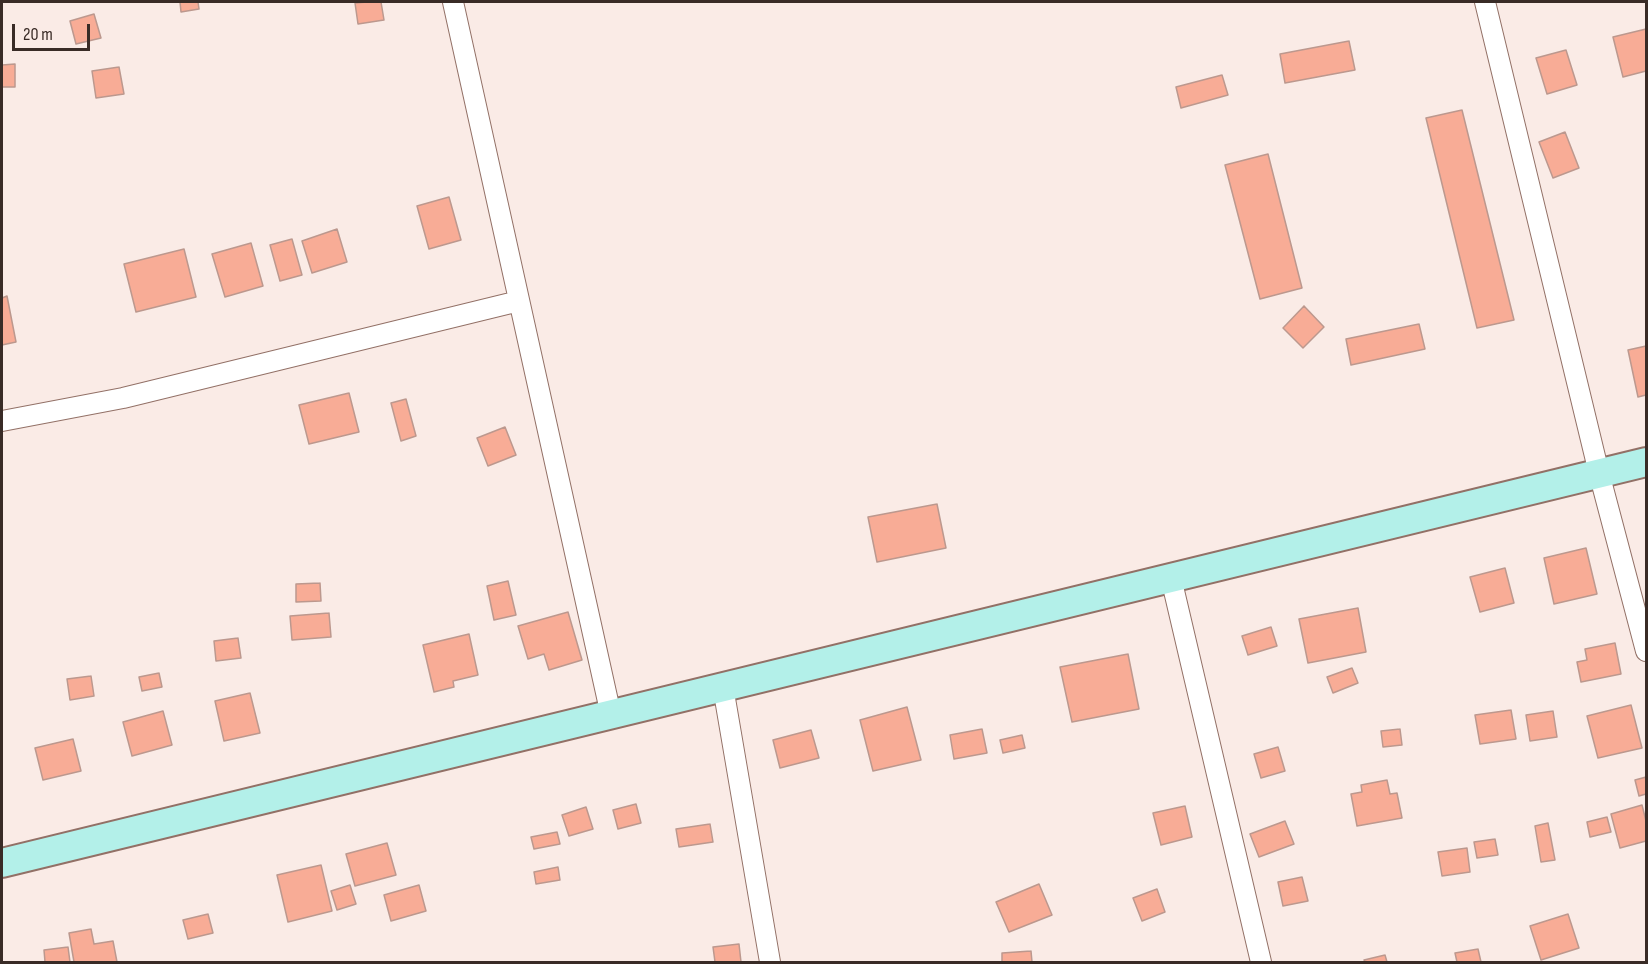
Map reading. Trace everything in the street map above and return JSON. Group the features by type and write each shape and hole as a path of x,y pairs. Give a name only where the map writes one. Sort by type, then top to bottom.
{"main road":[{"path":"2,863 1647,462"}],"street":[{"path":"453,2 611,715"},
{"path":"1485,2 1599,473 1647,651"},
{"path":"2,421 123,398 519,301"},
{"path":"1171,578 1261,963"},
{"path":"723,687 770,963"}],"building":[{"path":"180,2 198,2 199,9 181,12"},
{"path":"381,2 384,20 358,24 355,3"},
{"path":"94,14 101,38 76,44 70,21"},
{"path":"1646,29 1646,71 1623,77 1613,37"},
{"path":"1349,41 1355,70 1285,83 1280,54"},
{"path":"1566,50 1577,85 1547,94 1536,58"},
{"path":"15,64 15,87 2,87 2,65"},
{"path":"119,67 124,94 96,98 92,71"},
{"path":"1222,75 1228,95 1181,108 1176,87"},
{"path":"1462,110 1514,320 1477,328 1426,118"},
{"path":"1565,132 1579,168 1553,178 1539,142"},
{"path":"1268,154 1302,288 1260,299 1225,165"},
{"path":"449,197 461,240 429,249 417,206"},
{"path":"337,229 347,262 312,273 302,241"},
{"path":"292,239 302,275 280,281 270,245"},
{"path":"251,243 263,286 225,297 212,254"},
{"path":"184,249 196,297 136,312 124,264"},
{"path":"7,296 16,342 2,345 2,298"},
{"path":"1304,306 1324,327 1303,348 1283,328"},
{"path":"1419,324 1425,349 1351,365 1346,339"},
{"path":"1646,346 1646,395 1638,397 1628,350"},
{"path":"349,393 359,432 309,444 299,405"},
{"path":"406,399 416,436 401,441 391,403"},
{"path":"505,427 516,455 488,466 477,438"},
{"path":"937,504 946,548 877,562 868,517"},
{"path":"1586,548 1597,594 1554,604 1544,558"},
{"path":"1505,568 1514,603 1480,612 1470,577"},
{"path":"508,581 516,615 494,620 487,586"},
{"path":"320,583 321,601 296,602 296,584"},
{"path":"1358,608 1366,652 1308,663 1299,619"},
{"path":"568,612 582,660 549,670 544,654 528,659 518,626"},
{"path":"329,613 331,637 292,640 290,616"},
{"path":"1271,627 1277,646 1248,655 1242,636"},
{"path":"469,634 478,675 453,681 454,687 434,692 423,645"},
{"path":"238,638 241,658 216,661 214,641"},
{"path":"1615,643 1621,674 1581,682 1577,662 1587,660 1585,649"},
{"path":"1128,654 1139,709 1072,722 1060,667"},
{"path":"1352,668 1358,683 1333,693 1327,677"},
{"path":"159,673 162,687 142,691 139,677"},
{"path":"91,676 94,696 70,700 67,679"},
{"path":"250,693 260,733 224,741 215,701"},
{"path":"1631,705 1642,748 1598,758 1587,716"},
{"path":"907,707 921,760 873,771 860,720"},
{"path":"1511,710 1516,739 1480,744 1475,715"},
{"path":"163,711 172,745 132,756 123,722"},
{"path":"1553,711 1557,737 1530,741 1526,715"},
{"path":"982,729 987,753 954,759 950,735"},
{"path":"1400,729 1402,745 1383,747 1381,731"},
{"path":"811,730 819,758 780,768 773,740"},
{"path":"1022,735 1025,748 1003,753 1000,740"},
{"path":"73,739 81,771 43,780 35,748"},
{"path":"1278,747 1285,771 1261,778 1254,754"},
{"path":"1646,777 1646,794 1639,796 1635,780"},
{"path":"1387,780 1390,794 1397,793 1402,818 1357,826 1351,794 1362,792 1361,785"},
{"path":"636,804 641,823 618,829 613,810"},
{"path":"1642,805 1646,821 1646,841 1620,848 1611,814"},
{"path":"1185,806 1192,837 1161,845 1153,813"},
{"path":"586,807 593,829 569,836 562,815"},
{"path":"1607,817 1611,832 1590,837 1587,822"},
{"path":"1285,821 1294,844 1259,857 1250,834"},
{"path":"1548,823 1555,860 1541,862 1535,826"},
{"path":"710,824 713,842 679,847 676,829"},
{"path":"557,832 560,844 534,849 531,837"},
{"path":"1495,839 1498,855 1477,858 1474,842"},
{"path":"387,843 396,875 355,886 346,854"},
{"path":"1467,848 1470,872 1442,876 1438,852"},
{"path":"321,865 332,911 288,922 277,875"},
{"path":"558,867 560,880 536,884 534,872"},
{"path":"1302,877 1308,901 1283,906 1278,882"},
{"path":"1039,884 1052,915 1009,932 996,902"},
{"path":"350,885 356,904 337,910 331,891"},
{"path":"419,885 426,911 391,921 384,895"},
{"path":"1157,889 1165,912 1142,921 1133,898"},
{"path":"208,914 213,933 188,939 183,920"},
{"path":"1568,914 1579,948 1541,960 1530,926"},
{"path":"91,929 94,944 113,941 117,962 74,962 69,933"},
{"path":"739,944 741,962 715,962 713,947"},
{"path":"68,947 70,962 45,962 44,950"},
{"path":"1478,949 1481,962 1457,962 1455,953"},
{"path":"1031,951 1032,962 1002,962 1002,953"},
{"path":"1385,955 1387,962 1365,962 1364,960"}]}
